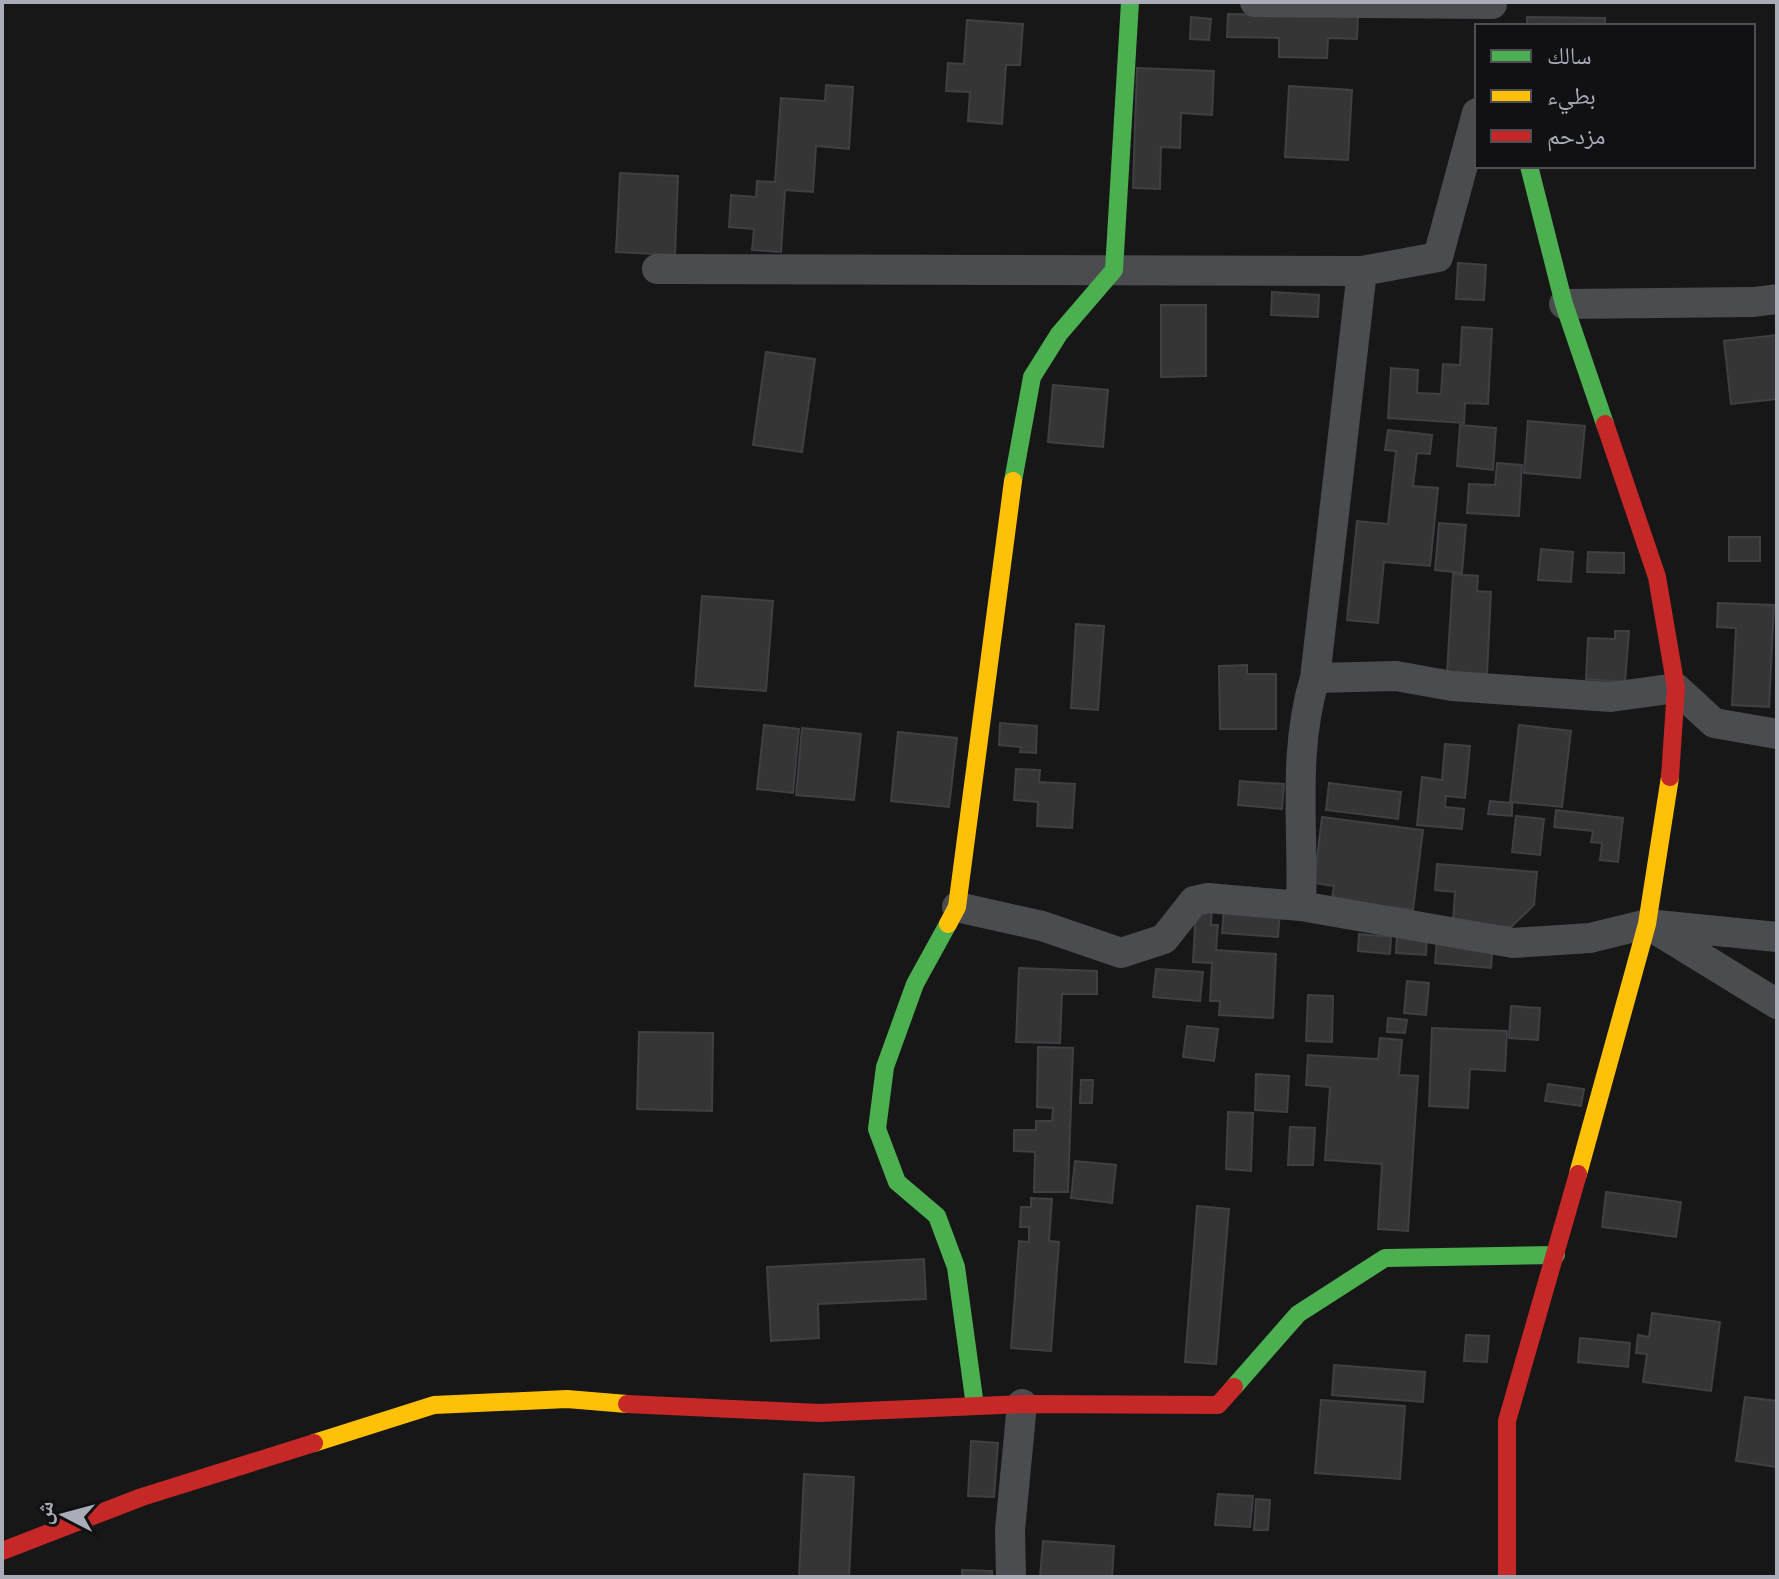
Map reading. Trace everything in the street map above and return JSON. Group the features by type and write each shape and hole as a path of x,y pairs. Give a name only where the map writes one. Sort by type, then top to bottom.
{"street":[{"path":"975,1406 956,1267 937,1216 897,1182 877,1129 885,1067 900,1025 915,984 957,907 1015,465 1032,377 1059,334 1114,270 1130,2"},
{"path":"1255,2 1493,11"},
{"path":"657,269 1362,271 1438,257 1475,120"},
{"path":"1507,1577 1507,1421 1647,924 1673,755 1676,688 1657,577 1564,304 1530,168"},
{"path":"1301,906 1300,762 1315,678 1362,271"},
{"path":"1564,304 1754,302 1777,299"},
{"path":"1315,678 1396,676 1452,686 1611,697 1676,688"},
{"path":"1676,688 1714,723 1777,734"},
{"path":"957,907 1042,926 1121,953 1164,939 1194,901 1208,898 1301,906 1513,943 1590,938 1647,924 1777,937"},
{"path":"1647,924 1777,1004"},
{"path":"2,1551 142,1497 434,1405 567,1399 698,1409 819,1413 1022,1404 1218,1405 1298,1314 1385,1258 1556,1255"},
{"path":"1011,1577 1010,1530 1022,1404"}],"building":[{"path":"1228,14 1358,16 1357,39 1328,38 1327,58 1279,57 1279,38 1227,37"},
{"path":"1191,17 1211,19 1209,40 1190,39"},
{"path":"1527,17 1605,18 1605,24 1527,24"},
{"path":"967,20 1023,24 1020,65 1006,65 1002,124 968,121 970,92 946,91 948,63 964,64"},
{"path":"1137,68 1214,71 1212,115 1181,113 1180,148 1161,147 1160,189 1133,188"},
{"path":"826,85 853,87 849,149 816,146 813,192 785,190 781,252 752,250 754,229 729,227 731,195 756,197 757,181 775,182 781,98 825,101"},
{"path":"1289,86 1352,90 1348,160 1285,157"},
{"path":"620,173 678,176 675,255 616,252"},
{"path":"1458,263 1486,265 1484,300 1456,299"},
{"path":"1272,292 1319,295 1318,317 1271,315"},
{"path":"1161,305 1206,305 1206,376 1161,377"},
{"path":"1462,327 1492,329 1488,404 1465,403 1464,423 1388,418 1391,368 1418,370 1417,393 1441,394 1443,364 1460,365"},
{"path":"1777,335 1777,399 1731,404 1724,341"},
{"path":"766,352 815,359 802,452 753,445"},
{"path":"1053,385 1108,390 1103,447 1048,442"},
{"path":"1528,421 1585,426 1580,478 1524,473"},
{"path":"1460,425 1496,428 1493,470 1457,466"},
{"path":"1388,430 1432,435 1430,454 1417,453 1413,486 1438,488 1430,566 1384,562 1378,623 1347,620 1357,521 1388,524 1396,451 1385,450"},
{"path":"1497,463 1522,465 1519,516 1467,513 1469,484 1495,485"},
{"path":"1439,523 1466,525 1462,573 1435,570"},
{"path":"1729,537 1760,537 1760,561 1729,561"},
{"path":"1541,549 1573,552 1571,582 1538,580"},
{"path":"1588,552 1624,553 1624,573 1587,572"},
{"path":"1453,574 1478,576 1477,591 1491,592 1487,674 1447,673"},
{"path":"702,596 773,601 766,691 695,686"},
{"path":"1718,603 1774,605 1769,707 1732,705 1736,628 1717,627"},
{"path":"1076,624 1104,626 1098,710 1071,708"},
{"path":"1615,631 1629,631 1625,682 1586,679 1588,638 1615,639"},
{"path":"1247,665 1247,674 1276,674 1276,729 1220,729 1219,666"},
{"path":"1000,723 1037,726 1036,753 1020,752 1021,747 999,745"},
{"path":"764,725 799,729 793,793 757,789"},
{"path":"1519,725 1571,731 1562,807 1510,802"},
{"path":"802,728 861,734 854,800 796,795"},
{"path":"898,732 957,738 949,807 891,801"},
{"path":"1445,744 1470,746 1465,798 1446,796 1445,807 1464,809 1462,829 1417,825 1422,777 1442,780"},
{"path":"1016,769 1040,770 1039,782 1075,784 1072,828 1037,826 1038,802 1014,800"},
{"path":"1240,781 1284,784 1282,809 1238,805"},
{"path":"1329,783 1401,792 1398,819 1326,810"},
{"path":"1490,801 1512,803 1512,816 1488,814"},
{"path":"1556,810 1623,818 1618,862 1600,860 1602,843 1591,842 1593,831 1554,827"},
{"path":"1516,816 1544,819 1540,855 1512,852"},
{"path":"1322,817 1423,830 1413,910 1332,899 1334,886 1314,883"},
{"path":"1437,864 1537,872 1534,905 1511,927 1453,922 1455,892 1435,890"},
{"path":"1196,907 1212,908 1211,925 1218,925 1216,950 1276,954 1273,1018 1219,1015 1220,1001 1210,1001 1212,963 1193,962"},
{"path":"1224,907 1280,911 1278,937 1222,933"},
{"path":"1397,933 1427,935 1426,955 1396,953"},
{"path":"1359,934 1391,937 1390,954 1358,951"},
{"path":"1437,938 1493,942 1491,968 1435,963"},
{"path":"1019,968 1097,971 1097,994 1062,994 1060,1043 1016,1042"},
{"path":"1156,969 1203,972 1200,1001 1153,997"},
{"path":"1407,981 1429,983 1426,1015 1404,1013"},
{"path":"1308,995 1333,996 1332,1042 1306,1041"},
{"path":"1511,1006 1540,1008 1538,1040 1509,1038"},
{"path":"1388,1018 1407,1020 1405,1033 1387,1032"},
{"path":"1187,1026 1218,1029 1214,1061 1183,1057"},
{"path":"1432,1028 1507,1031 1505,1071 1470,1069 1468,1108 1429,1106"},
{"path":"639,1032 713,1033 712,1111 637,1109"},
{"path":"1380,1038 1402,1040 1399,1075 1418,1076 1408,1231 1378,1229 1382,1164 1325,1160 1330,1087 1306,1085 1308,1055 1378,1059"},
{"path":"1038,1047 1073,1048 1068,1192 1034,1192 1035,1152 1014,1151 1014,1130 1036,1130 1036,1121 1052,1121 1053,1108 1037,1107"},
{"path":"1256,1074 1289,1076 1287,1112 1255,1110"},
{"path":"1081,1080 1093,1080 1092,1103 1080,1103"},
{"path":"1548,1084 1584,1089 1581,1106 1545,1101"},
{"path":"1228,1112 1253,1113 1251,1171 1226,1169"},
{"path":"1290,1127 1315,1128 1313,1165 1288,1165"},
{"path":"1075,1161 1116,1165 1112,1203 1071,1198"},
{"path":"1606,1192 1681,1202 1676,1237 1602,1227"},
{"path":"1031,1198 1052,1199 1049,1241 1059,1242 1051,1351 1011,1348 1019,1241 1029,1242 1029,1227 1020,1227 1021,1207 1031,1207"},
{"path":"1197,1206 1229,1209 1216,1364 1185,1362"},
{"path":"924,1259 926,1299 818,1304 819,1338 771,1341 767,1267"},
{"path":"1652,1313 1720,1322 1711,1391 1643,1382 1647,1354 1636,1353 1638,1335 1649,1337"},
{"path":"1466,1335 1489,1336 1487,1362 1464,1361"},
{"path":"1580,1338 1630,1343 1628,1367 1578,1362"},
{"path":"1334,1365 1425,1372 1423,1402 1332,1395"},
{"path":"1745,1397 1777,1401 1777,1467 1736,1461"},
{"path":"1321,1400 1405,1406 1400,1479 1315,1473"},
{"path":"971,1441 998,1443 994,1497 968,1496"},
{"path":"804,1474 854,1477 849,1577 799,1577"},
{"path":"1218,1494 1253,1496 1250,1527 1215,1525"},
{"path":"1256,1499 1270,1500 1268,1530 1254,1530"},
{"path":"1043,1541 1114,1546 1112,1577 1040,1577"},
{"path":"962,1570 992,1571 992,1577 962,1577"}],"traffic: fast":[{"path":"1013,481 1032,377 1059,334 1114,270 1130,2"},
{"path":"1530,168 1564,304 1605,424"},
{"path":"948,924 915,984 885,1067 877,1129 897,1182 937,1216 956,1267 975,1406"},
{"path":"1234,1387 1298,1314 1385,1258 1556,1255"}],"traffic: slow":[{"path":"948,924 957,907 1013,481"},
{"path":"1578,1174 1647,924 1670,777"},
{"path":"314,1443 434,1405 567,1399 627,1404"}],"traffic: jam":[{"path":"1605,424 1657,577 1676,688 1670,777"},
{"path":"1507,1577 1507,1421 1578,1174"},
{"path":"627,1404 819,1413 1022,1404 1218,1405 1234,1387"},
{"path":"2,1551 142,1497 314,1443"}]}
